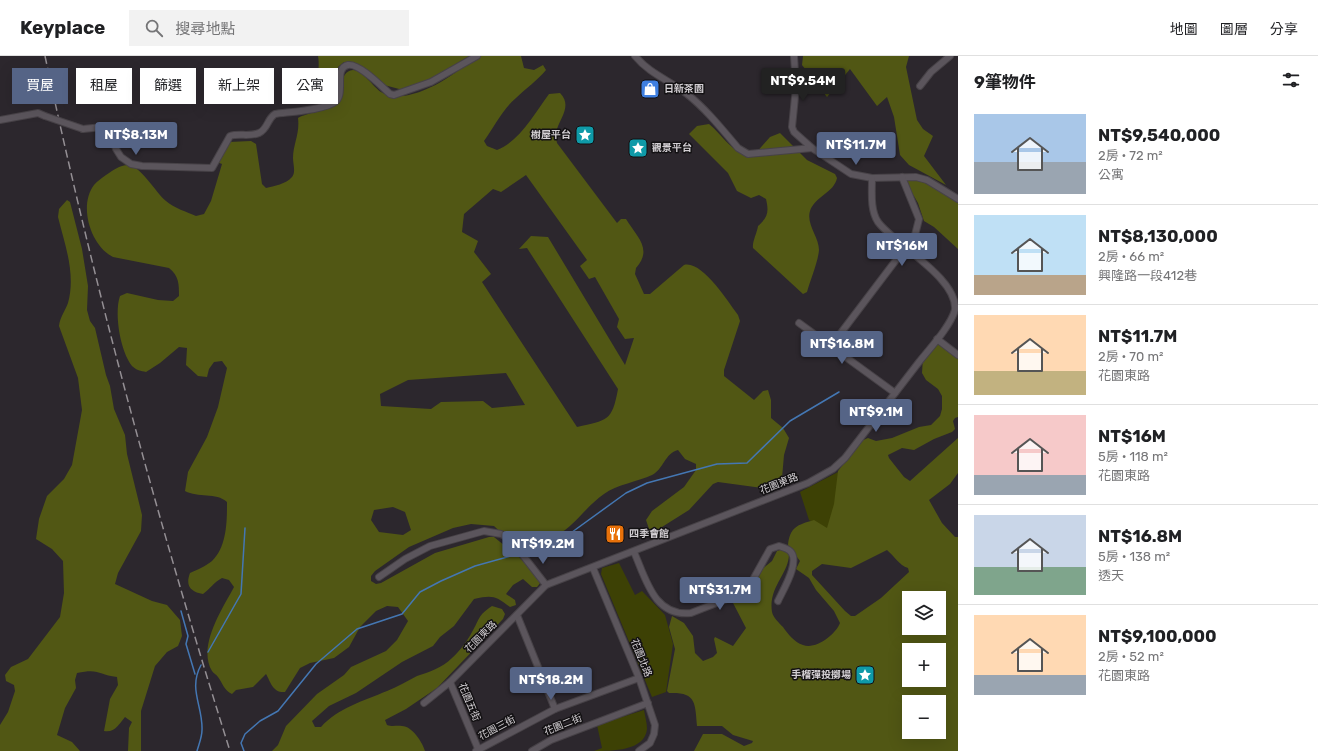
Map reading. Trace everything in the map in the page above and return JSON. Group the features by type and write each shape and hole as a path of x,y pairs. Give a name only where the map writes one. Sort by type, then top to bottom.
{"street":[{"path":"0,120 38,113 83,129 103,127 109,128 116,149 121,157 136,166 212,168 230,136 258,134 264,130 271,117 275,114 308,110 333,104 337,101 340,94 341,70 344,66 349,65 358,67 390,94 394,95 431,82 477,56"},
{"path":"635,56 654,74 676,86 698,104 738,148 745,153 795,151 812,148"},
{"path":"794,56 796,87 791,122 794,132 812,148 850,174 872,178 916,177 926,180 958,199"},
{"path":"920,86 932,72 950,56"},
{"path":"831,346 915,236 919,219 902,177"},
{"name":"花園東路","path":"424,703 450,682 546,585 634,552 821,477 845,458 937,339 955,309 956,300 953,290 941,275 906,247 878,221 872,204 872,178"},
{"path":"799,322 895,393"},
{"path":"937,339 958,355"},
{"path":"379,577 405,559 430,546 484,531 501,534 517,547 546,585"},
{"path":"634,552 654,598 667,610 683,614 691,613 742,593 750,585 770,549 779,546 790,550 793,554 794,565 778,601"},
{"name":"花園北路","path":"593,568 639,678 655,725 654,734 650,742 639,751"},
{"path":"517,615 555,709"},
{"name":"花園三街","path":"478,750 555,709 639,678"},
{"name":"花園五街","path":"450,682 478,750"},
{"name":"花園二街","path":"532,751 551,740 648,703"}],"shaded area":[{"path":"854,455 833,532 809,520 800,492 838,472"},
{"path":"619,563 635,595 642,591 665,615 673,644 666,692 652,697 601,574 602,568"},
{"path":"644,710 647,729 645,736 640,742 634,746 618,750 594,751 602,748 597,725"}],"green space":[{"path":"318,56 469,56 424,83 403,90 384,85 355,65 344,62 338,68 319,68"},
{"path":"475,56 521,56 524,68 534,70 543,65 546,70 511,102 484,141 487,146 497,150 505,146 520,134 549,94 560,93 565,102 565,106 563,116 556,131 557,143 617,223 621,219 626,219 642,243 643,255 636,268 635,274 644,294 650,294 684,265 691,265 699,269 714,283 738,315 740,321 724,370 724,376 754,400 763,391 768,390 771,400 771,418 783,428 789,438 784,455 782,478 780,483 770,489 718,482 713,484 689,510 654,532 649,529 646,520 652,511 684,487 696,470 696,464 685,459 678,450 670,454 656,473 609,491 595,501 561,533 524,554 494,526 471,524 453,528 409,547 375,571 371,576 371,581 376,584 381,583 435,553 489,537 494,537 539,576 541,582 537,587 532,587 523,579 513,585 506,594 515,600 516,605 510,607 494,597 474,599 454,626 440,637 433,646 402,662 356,693 329,706 312,721 315,727 321,727 328,720 343,710 440,667 455,655 468,639 479,618 484,612 492,606 502,609 505,614 503,619 437,688 406,709 385,720 387,725 402,726 410,729 422,744 425,751 272,751 278,745 286,726 317,694 344,675 351,667 386,651 397,640 408,621 398,607 387,606 376,611 360,627 349,647 334,658 310,663 300,668 285,692 275,689 266,674 253,687 236,690 232,694 225,689 213,672 208,661 208,650 209,639 213,628 234,587 229,580 222,578 203,594 192,590 188,581 190,573 212,561 221,549 225,533 227,502 218,497 185,491 188,472 207,437 218,407 227,368 222,361 214,362 209,369 207,377 198,376 186,365 187,348 179,347 160,363 146,372 132,366 124,351 119,332 118,303 120,296 127,293 158,300 173,301 179,296 178,280 169,268 113,257 105,252 98,244 89,225 87,204 89,194 94,185 101,178 116,168 128,165 133,166 143,174 162,197 169,203 196,216 204,214 211,201 222,164 217,162 229,142 251,141 256,144 262,184 266,188 283,183 292,177 294,173 293,153 298,129 298,118 338,104 343,78 348,72 353,70 357,71 381,92 392,96 404,96 417,93 431,87 456,72","holes":["526,175 587,260 580,266 589,279 595,277 619,319 617,327 625,339 634,338 625,365 548,237 531,236 519,249 527,248 618,389 613,408 606,418 602,421 577,427 482,282 491,274 474,252 478,241 462,232 464,214 493,189 501,192","506,373 525,405 492,408 483,401 441,402 431,409 381,406 380,394 408,380","393,507 405,512 411,530 403,535 379,532 371,520 374,510"]},
{"path":"803,56 909,56 906,67 917,120 923,129 933,136 924,156 946,185 909,165 900,155 894,117 887,97 877,106 850,69 827,97 802,65"},
{"path":"709,124 729,145 747,154 755,154 770,137 780,133 807,160 835,174 837,178 835,183 812,206 810,211 809,216 811,226 817,240 819,250 816,266 807,292 803,294 753,248 758,226 767,214 766,199 759,195 751,198 737,191 728,173 689,134 697,126"},
{"path":"909,176 936,187 958,202 958,249 934,227 924,221 918,203 908,186 906,179"},
{"path":"67,200 70,202 82,249 88,286 87,310 90,321 95,328 110,386 114,409 125,435 127,454 142,515 141,531 118,573 115,584 152,601 167,605 180,620 182,636 178,646 167,652 155,666 141,711 141,751 128,751 129,728 132,722 125,717 119,725 111,731 104,731 110,699 118,685 117,677 90,671 77,673 75,680 76,688 65,708 57,735 72,742 80,751 0,751 0,725 8,712 15,691 14,685 6,681 5,675 11,667 28,659 60,617 64,593 63,561 52,549 36,539 39,519 47,496 64,479 72,465 82,410 78,378 59,326 61,317 68,303 71,281 69,260 58,217 59,209"},
{"path":"938,344 958,358 958,417 953,421 955,429 952,432 934,439 914,450 902,448 888,455 904,477 910,481 958,438 958,473 950,484 929,500 942,523 955,537 958,537 958,751 694,751 703,734 722,734 744,746 752,743 753,741 733,735 722,726 697,726 696,711 692,700 684,694 669,693 667,691 675,649 669,627 672,616 684,623 693,636 695,653 703,661 713,657 717,653 714,639 715,637 733,646 746,628 733,603 748,589 761,570 772,561 777,551 783,549 789,554 786,568 773,595 772,612 776,620 792,638 803,645 814,645 830,636 840,623 834,611 816,590 809,578 796,569 800,561 788,545 789,539 793,530 803,523 814,520 827,528 834,504 838,471 861,441 868,438 876,441 892,438 919,427 931,425 940,416 942,409 942,396 938,389 926,380 922,373 923,357","holes":["887,550 900,563 908,568 909,572 881,598 855,616 851,616 845,611 812,575 812,571 822,564 851,568"]}],"waterway":[{"path":"524,552 568,535 626,493 647,483 717,464 747,463 790,421 839,392"},
{"path":"208,652 241,594 245,528"},
{"path":"244,751 241,743 245,734 260,721 278,711 316,664 357,629 402,614 420,592 441,581 475,566 518,554"},
{"path":"181,611 188,636 186,644 195,674"},
{"path":"197,751 201,738 202,721 196,690 196,682 197,674 201,665"}],"railway":[{"path":"45,56 85,232 129,406 203,665 230,751"}],"place":[{"name":"日新茶園","path":"650,89"},
{"name":"樹屋平台","path":"585,135"},
{"name":"觀景平台","path":"638,148"},
{"name":"四季會館","path":"615,534"},
{"name":"手榴彈投擲場","path":"865,675"}]}
